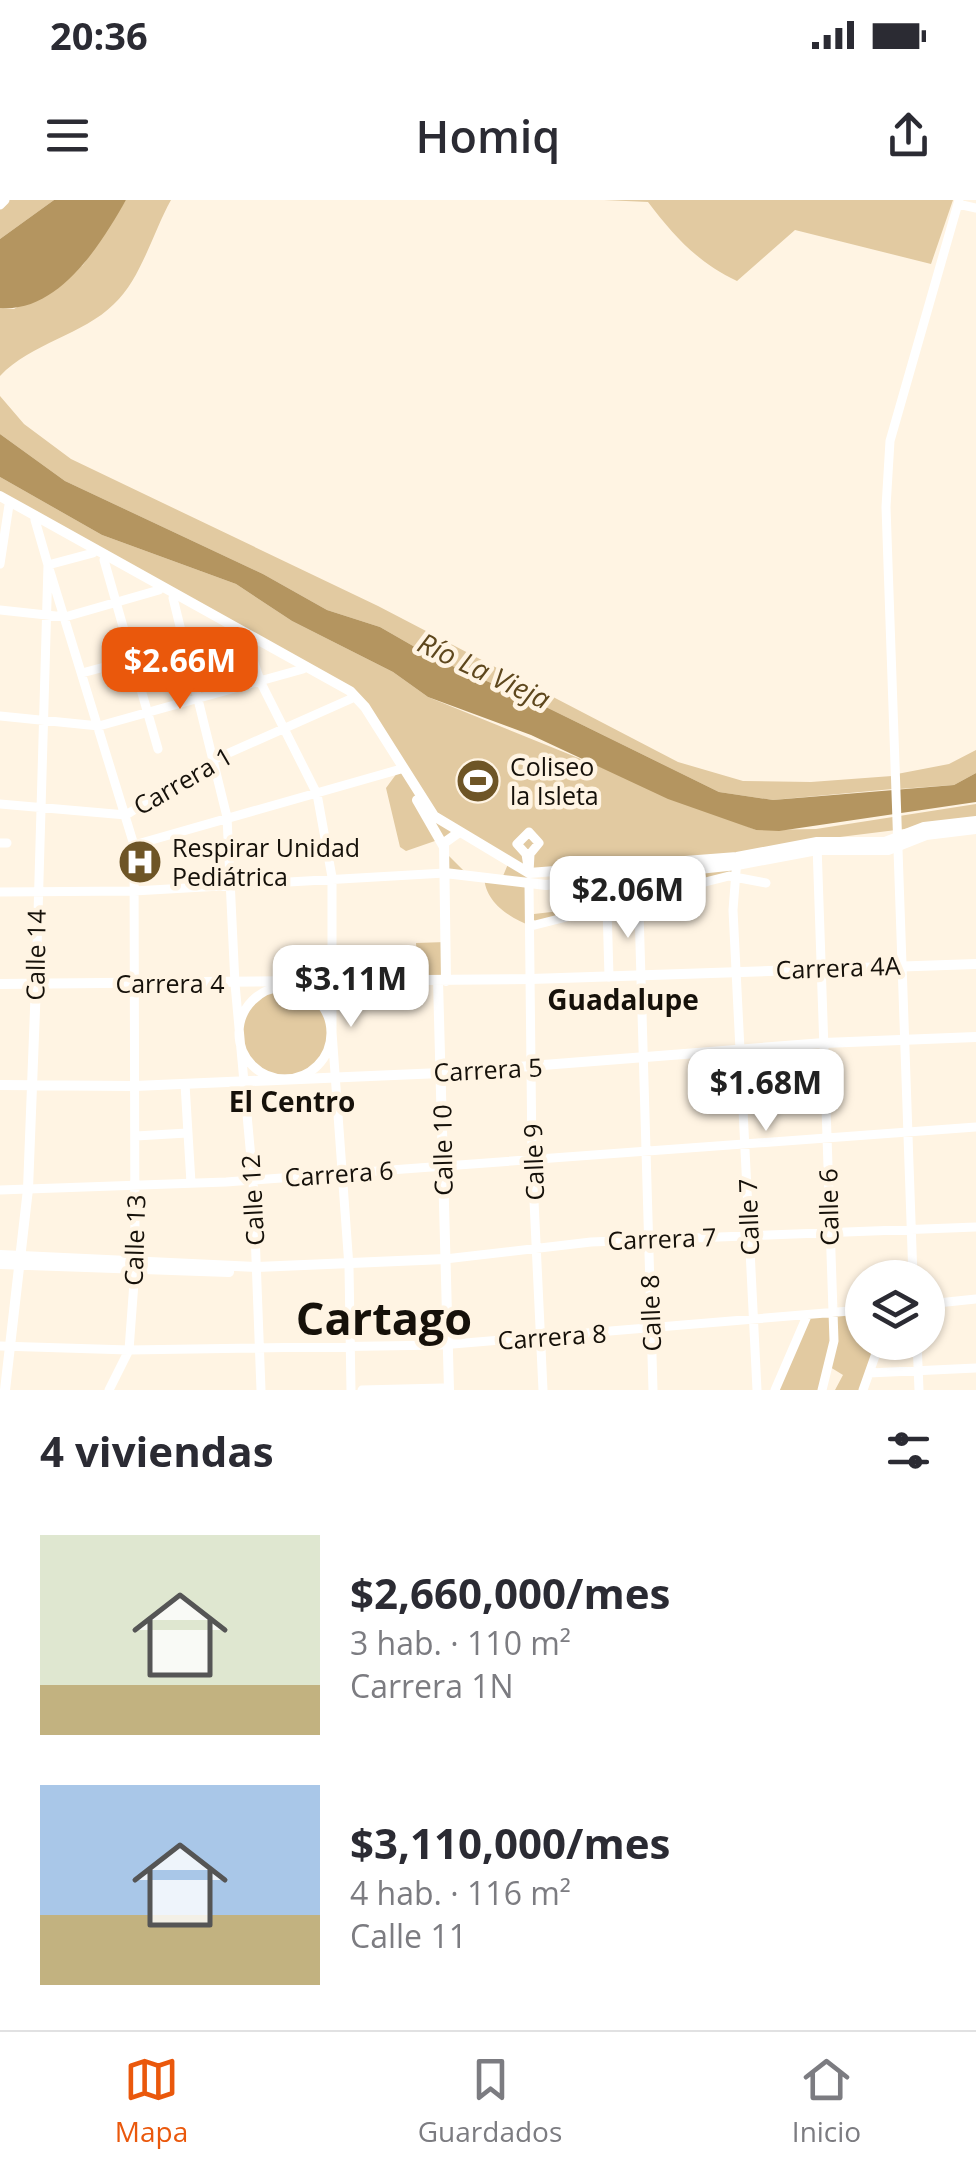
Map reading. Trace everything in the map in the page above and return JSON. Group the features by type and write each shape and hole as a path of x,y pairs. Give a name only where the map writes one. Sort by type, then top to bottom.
{"main road":[{"path":"3,501 354,697 444,848 465,872 494,876 507,871 507,860"},
{"path":"3,501 354,697 434,816 458,834 487,844 529,878 737,861"},
{"path":"445,872 529,878 638,876 817,846 898,839 924,827 976,825"},
{"path":"444,848 447,837 458,834"},
{"name":"Calle 10","path":"444,848 441,1072 445,1389"},
{"name":"Carrera 4A","path":"641,976 976,964"},
{"name":"Carrera 4","path":"0,984 284,984 641,976"},
{"name":"Calle 14","path":"5,1390 5,1346 28,1189 36,984"},
{"name":"Carrera 5","path":"0,1086 135,1086 334,1078 644,1060 824,1043 976,1037"},
{"name":"Carrera 7","path":"0,1256 20,1260 340,1271 349,1266 445,1259"},
{"name":"Carrera 7","path":"0,1264 20,1260"}],"street":[{"path":"912,1260 886,572 890,440 958,201 976,208"},
{"path":"0,564 3,501"},
{"name":"Calle 14","path":"35,520 48,565 36,984"},
{"path":"93,553 48,565 134,845 135,984"},
{"path":"104,560 158,749"},
{"path":"0,610 65,616 159,590"},
{"name":"Calle 12","path":"173,598 227,817 235,984 253,1180 262,1390"},
{"path":"246,640 261,682 317,794 332,877 332,1032 349,1266 350,1390"},
{"path":"82,673 183,646"},
{"path":"0,716 99,726 303,669"},
{"name":"Carrera 1","path":"0,804 126,815 214,760 354,697"},
{"path":"134,845 400,769"},
{"name":"Calle 6","path":"817,846 833,1314 832,1358 822,1390"},
{"name":"Calle 9","path":"528,854 532,1159 543,1390"},
{"name":"Calle 7","path":"737,861 736,972 756,1390"},
{"path":"0,892 134,890 445,872"},
{"name":"Calle 8","path":"638,876 653,1390"},
{"path":"530,926 639,896 736,878 766,883"},
{"path":"607,906 609,977"},
{"name":"Calle 13","path":"109,1390 130,1350 136,1265 135,984"},
{"path":"284,984 317,1000 332,1032 320,1064 288,1080 256,1068 239,1036 252,1002 284,984"},
{"path":"185,1084 191,1183"},
{"name":"Carrera 6","path":"0,1190 253,1180 976,1127"},
{"path":"136,1136 187,1133"},
{"name":"Carrera 7","path":"445,1259 537,1246 649,1239 976,1226"},
{"path":"910,1260 912,1254"},
{"path":"945,1302 976,1299"},
{"name":"Carrera 8","path":"5,1346 130,1350 444,1345 845,1312"},
{"path":"775,1390 807,1316"},
{"path":"864,1390 874,1360"},
{"path":"918,1360 919,1390"},
{"path":"869,1373 976,1368"},
{"path":"362,1390 445,1389"}],"shaded area":[{"path":"0,200 54,200 0,239"},
{"path":"54,200 126,200 91,255 59,288 21,307 0,308 0,239"},
{"path":"126,200 171,200 123,294 101,315 27,355 0,376 0,308 14,309 83,265"},
{"path":"604,200 953,200 931,264 795,230 737,281 687,247 648,202"},
{"path":"0,396 24,424 71,459 378,606 678,762 743,781 811,782 892,776 893,789 773,800 719,792 548,708 434,658 380,627 327,610 263,574 65,481 0,434"},
{"name":"Río La Vieja","path":"0,434 65,481 263,574 327,610 380,627 434,658 548,708 719,792 773,800 954,785 976,773 976,802 779,831 756,830 668,799 531,735 428,697 393,672 292,621 236,584 102,535 0,477"},
{"path":"0,477 102,535 236,584 292,621 393,672 428,697 756,830 816,829 976,804 976,820 832,838 737,857 529,874 531,926 493,901 484,876 445,873 443,850 465,872 503,876 508,864 458,833 406,851 400,847 386,788 400,769 350,691 0,494"},
{"path":"976,750 976,773 954,785 899,789 897,774 949,764"},
{"path":"737,865 736,878 539,924 534,920 534,914 560,911 561,897 607,890 607,879"},
{"path":"446,942 446,981 418,981 416,943"},
{"path":"286,986 303,990 318,1000 328,1015 332,1032 328,1049 318,1064 303,1074 286,1078 269,1074 254,1064 244,1049 240,1032 244,1015 254,1000 269,990"},
{"path":"845,1313 845,1360 874,1360 863,1390 835,1390 843,1375 830,1367 822,1390 775,1390 807,1316"}],"place":[{"name":"Coliseo la Isleta","path":"478,781"},
{"name":"Respirar Unidad Pediátrica","path":"140,862"}],"district":[{"name":"Guadalupe","path":"623,1000"},
{"name":"El Centro","path":"292,1102"},
{"name":"Cartago","path":"384,1319"}]}
